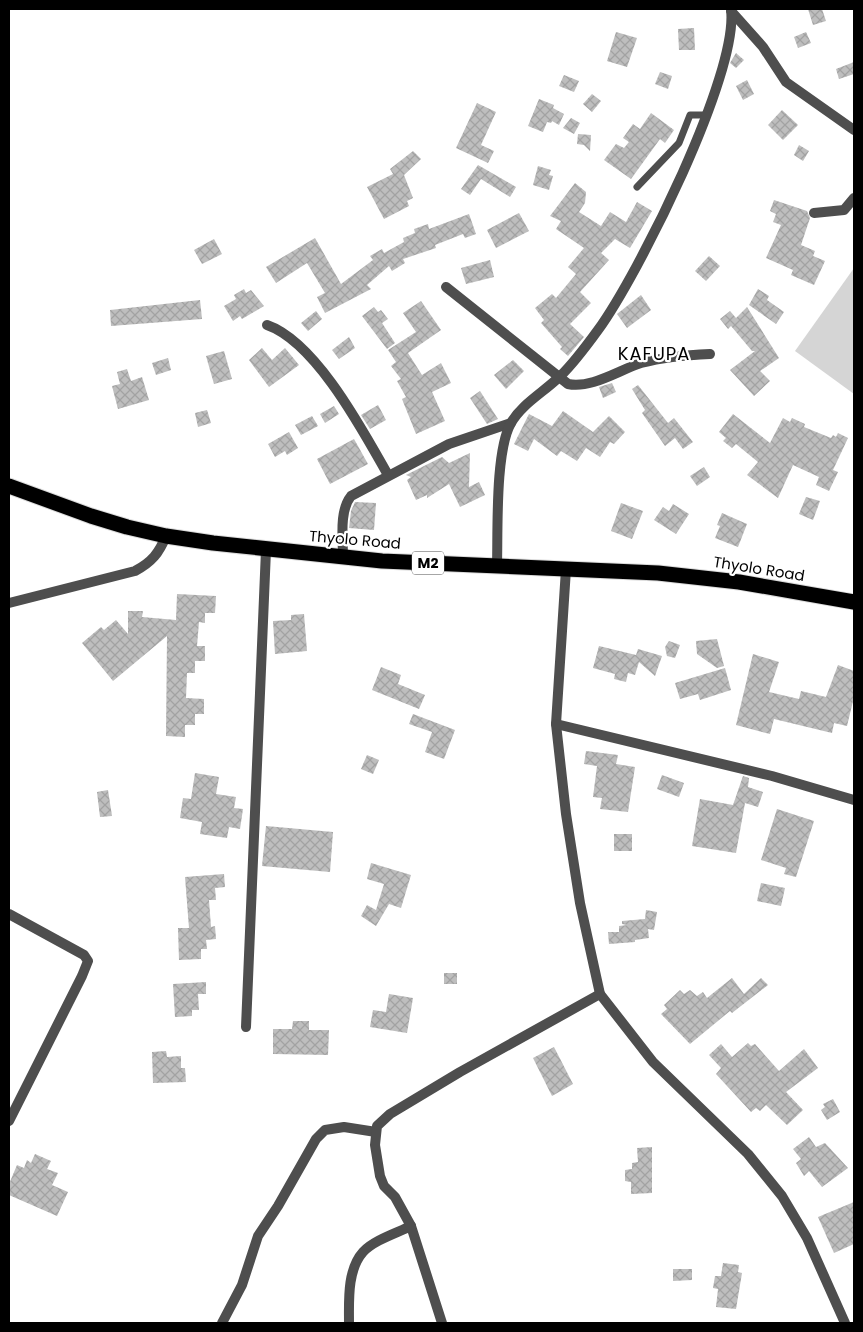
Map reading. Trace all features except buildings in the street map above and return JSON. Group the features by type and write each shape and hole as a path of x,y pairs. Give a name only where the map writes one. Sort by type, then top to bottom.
{"highway":[{"name":"Thyolo Road","path":"9,486 91,516 166,536 266,550 343,557 658,573 739,582 854,602"}],"street":[{"path":"497,565 500,470 511,423 524,407 559,378 598,329 620,296 643,254 707,115 725,55 731,10"},
{"path":"731,10 762,47 786,82 854,130"},
{"path":"814,213 844,210 854,198"},
{"path":"446,287 568,384 582,384 640,364 672,356 710,354"},
{"path":"267,325 292,338 338,392 388,475"},
{"path":"343,557 346,502 358,491 449,444 511,423"},
{"path":"9,602 135,571 149,563 158,554 166,536"},
{"path":"246,1028 266,550"},
{"path":"566,569 556,724 566,814 582,913 600,994 653,1062 748,1154 782,1196 807,1238 845,1323"},
{"path":"556,724 772,776 854,800"},
{"path":"9,914 84,955 88,961 9,1121"},
{"path":"442,1323 411,1226 395,1197 384,1186 380,1176 377,1126 390,1114 600,994"},
{"path":"222,1323 242,1285 258,1236 278,1206 316,1139 325,1130 344,1127 376,1132"},
{"path":"349,1323 349,1296 352,1276 359,1258 372,1246 411,1226"}],"lane":[{"path":"637,187 679,143 690,115 707,115"}],"shaded area":[{"path":"854,268 854,394 795,351"}],"district":[{"name":"KAFUPA","path":"654,354"}]}
